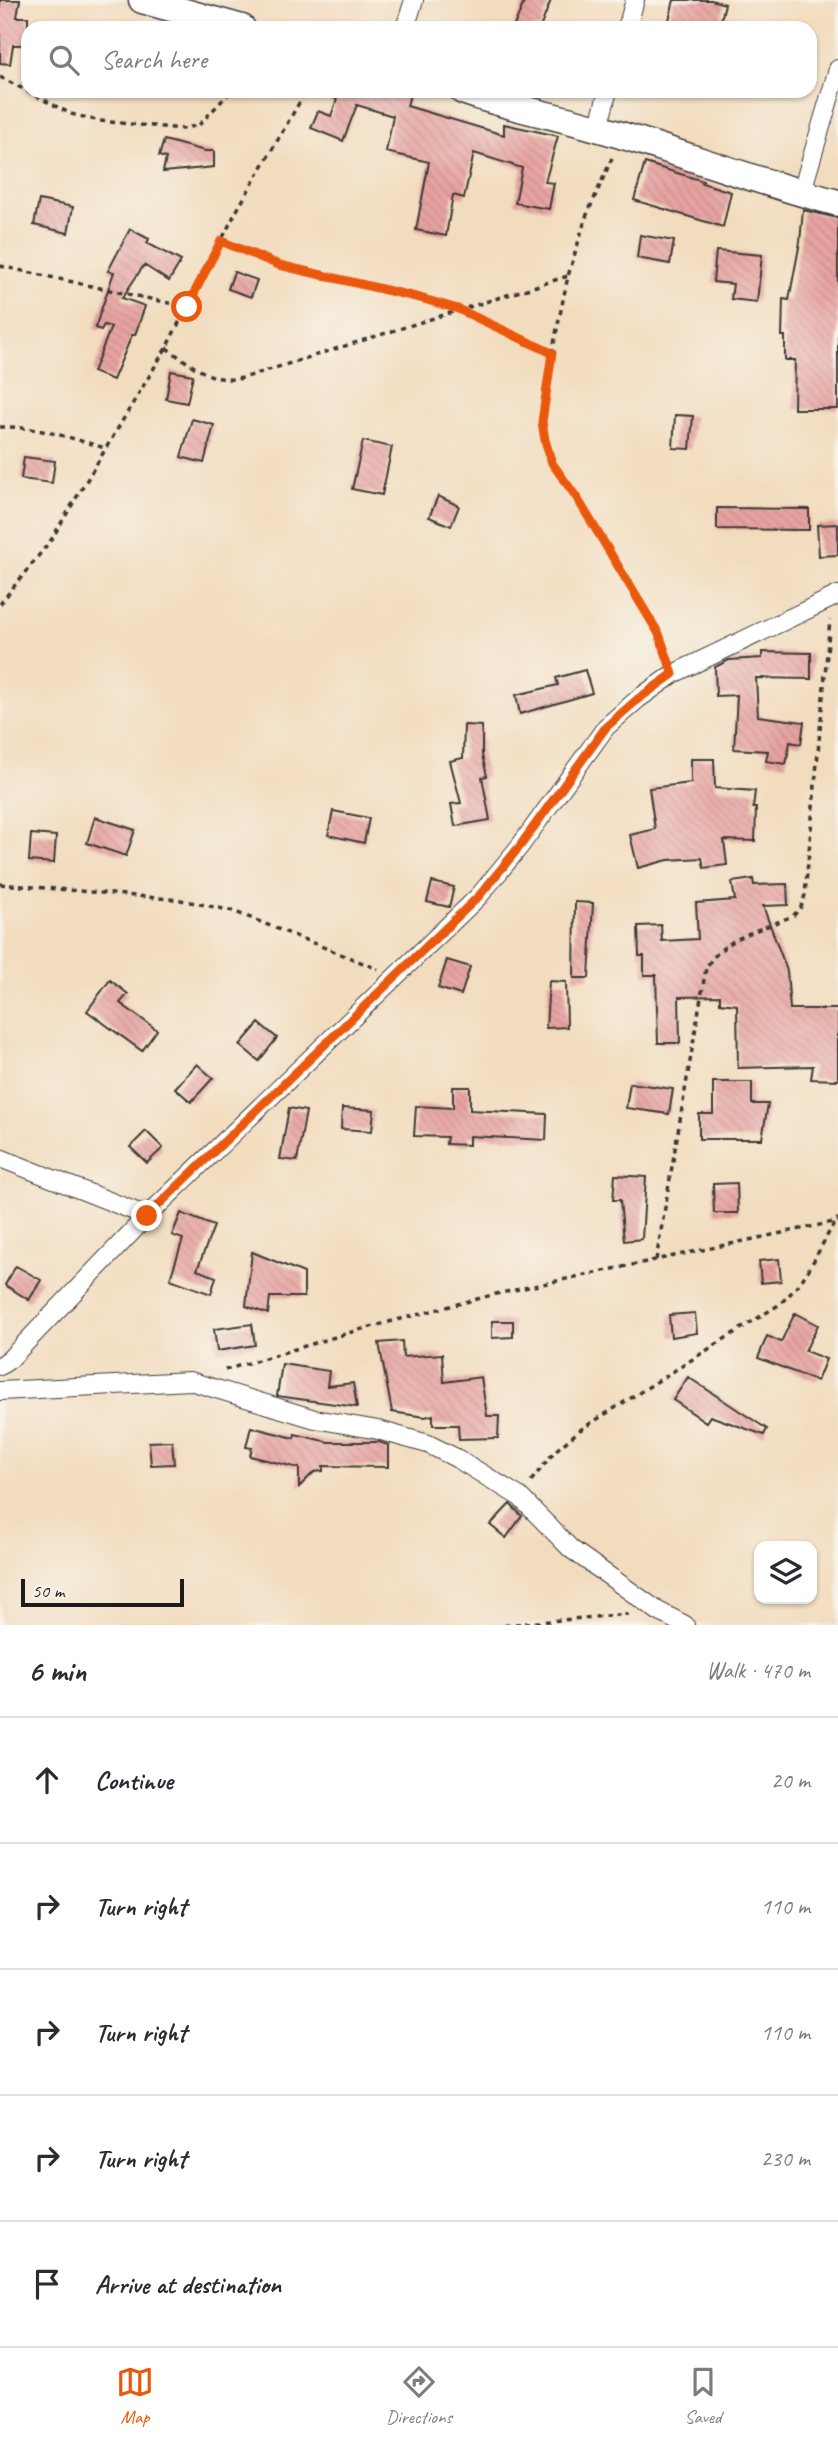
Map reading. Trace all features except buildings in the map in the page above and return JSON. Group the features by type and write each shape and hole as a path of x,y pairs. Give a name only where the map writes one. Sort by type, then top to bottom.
{"street":[{"path":"142,0 191,6 226,21"},
{"path":"407,21 414,0"},
{"path":"629,21 635,0"},
{"path":"802,194 838,69"},
{"path":"482,98 609,132 838,203"},
{"path":"608,98 609,132"},
{"path":"0,1366 10,1359 147,1216 479,896 520,846 606,727 638,699 673,674 835,597"},
{"path":"0,1158 147,1216"},
{"path":"0,1391 190,1381 304,1416 378,1430 428,1444 458,1458 520,1497 571,1549 658,1611 685,1625"}],"path":[{"path":"0,77 21,88"},
{"path":"40,98 71,114 100,121 182,129 199,125 224,98"},
{"path":"0,604 51,540 166,348 221,241 302,98"},
{"path":"609,132 568,276 552,353 542,422 552,463 577,498 659,634 673,674"},
{"path":"221,241 279,265 458,309 552,353"},
{"path":"0,265 187,307"},
{"path":"166,348 213,378 229,381 568,276"},
{"path":"0,426 18,426 105,448"},
{"path":"656,1260 706,968 712,957 728,943 794,915 801,907 805,895 835,597"},
{"path":"0,884 181,900 233,911 396,976"},
{"path":"190,1381 355,1331 483,1297 837,1220"},
{"path":"520,1497 555,1451 580,1430 777,1306 796,1290 837,1220"},
{"path":"505,1625 658,1611"}],"route":[{"path":"147,1216 479,896 520,846 606,727 638,699 673,674 659,634 577,498 552,463 542,422 552,353 458,309 279,265 221,241 187,307"}]}
